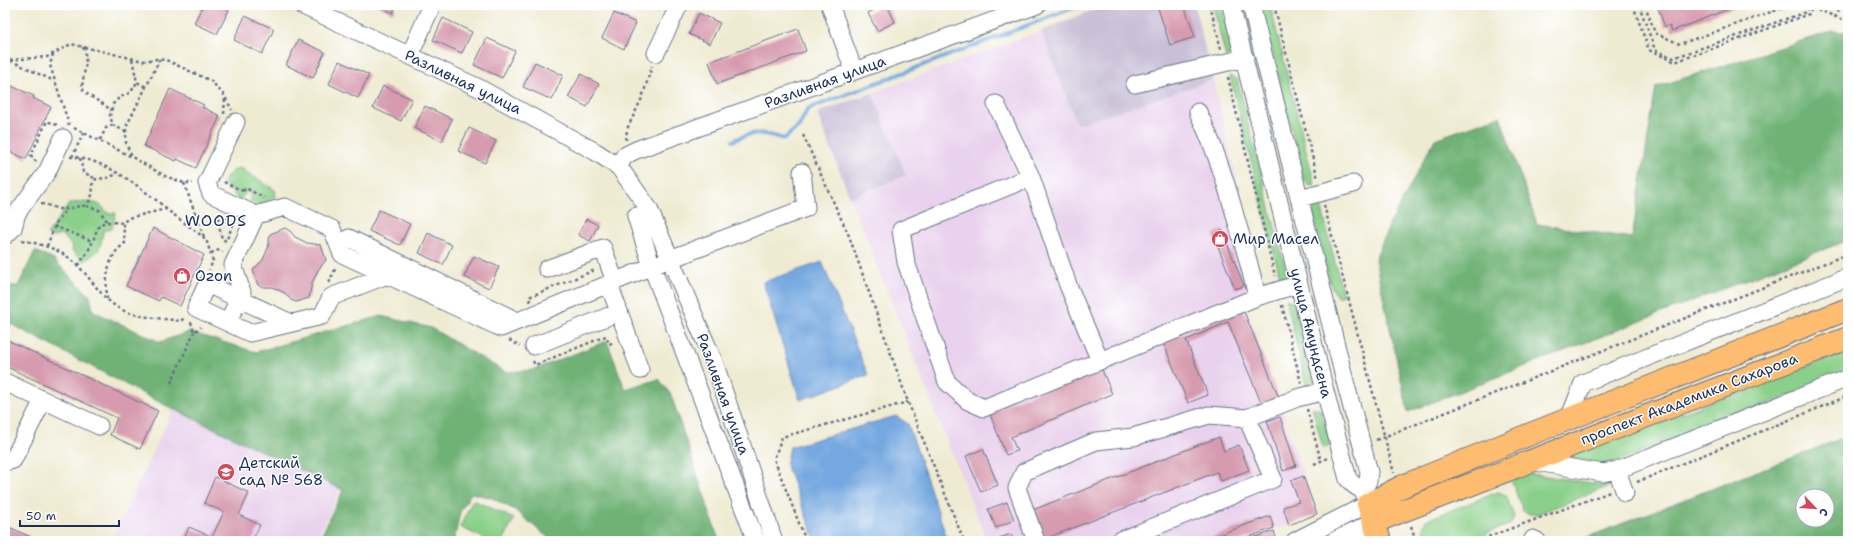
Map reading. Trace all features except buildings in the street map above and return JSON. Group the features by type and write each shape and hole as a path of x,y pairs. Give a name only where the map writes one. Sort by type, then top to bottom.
{"main road":[{"name":"проспект Академика Сахарова","path":"1371,515 1400,488 1569,419 1848,309"},
{"name":"проспект Академика Сахарова","path":"1371,515 1405,509 1848,338"}],"street":[{"name":"Разливная улица","path":"302,5 477,86 596,152 622,161 649,209 714,362 774,541"},
{"path":"410,55 432,5"},
{"path":"656,53 680,5"},
{"path":"830,5 854,71"},
{"name":"улица Амундсена","path":"1231,5 1324,391 1348,479 1354,485 1371,515"},
{"name":"улица Амундсена","path":"1251,5 1369,472 1368,481 1371,515"},
{"name":"Разливная улица","path":"622,161 643,147 1030,6"},
{"path":"1135,84 1225,64 1245,58"},
{"path":"996,104 1031,177 1068,285 1100,361"},
{"path":"1198,112 1213,142 1222,168 1250,265 1257,297"},
{"path":"229,120 207,183 211,194 256,215 285,207 332,229 342,254 501,328 670,259 806,208 802,172"},
{"path":"12,237 17,213 47,172 62,133"},
{"path":"1031,177 901,230 906,262 947,382 968,401 984,408 1257,297 1299,284"},
{"path":"1300,198 1353,184"},
{"path":"228,322 242,292 233,265 256,215"},
{"path":"636,216 652,267 756,541"},
{"path":"349,238 517,321"},
{"path":"547,268 603,248 609,264 619,312 640,370"},
{"path":"291,323 207,284 196,308 250,333 322,316 331,297 386,275"},
{"name":"проспект Академика Сахарова","path":"1569,419 1583,383 1848,277"},
{"path":"534,346 619,312"},
{"name":"проспект Академика Сахарова","path":"1530,461 1603,473 1617,470 1848,378"},
{"path":"5,382 99,426"},
{"path":"1036,541 1018,488 1024,472 1096,441 1133,437 1209,415 1247,418 1324,391"},
{"path":"5,462 13,460 43,400"},
{"path":"1119,541 1273,479 1247,418"},
{"path":"1617,470 1624,491"},
{"path":"1295,541 1371,515"},
{"path":"1334,541 1371,515"}],"path":[{"path":"1210,5 1304,397 1321,461"},
{"path":"1274,5 1383,437 1391,467 1400,488"},
{"path":"1633,5 1649,50 1675,62 1809,14 1813,6"},
{"path":"1639,5 1655,50 1673,58 1806,12 1808,5 1813,6 1835,18 1848,22"},
{"path":"1646,5 1655,33 1680,44 1791,5"},
{"path":"1835,18 1841,5"},
{"path":"10,60 30,60 47,57 71,44 143,61 166,60 211,81 224,95 229,120"},
{"path":"82,47 86,55 87,66 82,88 86,95 98,100 111,111"},
{"path":"622,161 627,129 642,98 656,53"},
{"path":"54,54 50,65 69,125 100,140 165,176 184,183 199,183"},
{"path":"5,58 54,81"},
{"path":"126,132 113,125 110,116 113,104 119,98 131,92 137,82 132,59"},
{"path":"132,157 126,143 126,127 160,60"},
{"path":"137,82 146,87"},
{"path":"224,95 229,120"},
{"path":"31,155 47,121 62,133"},
{"path":"100,140 106,128 113,125"},
{"path":"72,157 84,132"},
{"path":"803,135 849,236 908,402 964,541"},
{"path":"67,157 80,157 93,161 117,174 147,192 166,209 204,238"},
{"path":"80,157 83,172 96,179 107,178 117,174"},
{"path":"87,206 93,193 92,185 96,179"},
{"path":"184,183 204,238 211,252 213,261"},
{"path":"28,199 37,204 44,204 59,209 67,209 77,205 87,206 99,210 108,221"},
{"path":"226,222 233,205"},
{"path":"47,246 54,226 67,209"},
{"path":"123,223 128,218 166,209"},
{"path":"217,217 226,222 233,225 226,241 222,239 217,217"},
{"path":"78,265 90,249 100,224 108,221 123,223"},
{"path":"107,299 106,284 110,262 114,253 125,243 123,223"},
{"path":"54,226 92,241"},
{"path":"12,237 47,246 64,254 78,265 97,290 121,309 141,316 181,321 189,314"},
{"path":"211,252 219,250"},
{"path":"1362,446 1848,254"},
{"path":"535,314 529,297 609,264"},
{"path":"171,383 194,332"},
{"path":"1477,541 1624,491 1848,396"},
{"path":"806,541 774,459 782,437 908,402"},
{"path":"1314,464 1342,453"},
{"path":"1405,509 1416,541"}],"shaded area":[{"path":"1105,5 1194,5 1213,80 1077,125 1041,31"},
{"path":"1041,31 1077,125 1213,80 1257,266 1246,308 1279,398 1288,431 1317,514 1243,541 987,541 850,198 906,175 872,93"},
{"path":"872,93 906,175 850,198 817,113"},
{"name":"Детский сад № 568","path":"174,408 341,488 316,541 111,541"}],"green space":[{"path":"1213,5 1221,5 1233,50 1229,57 1226,58"},
{"path":"1261,5 1270,5 1315,186 1308,185 1304,180"},
{"path":"1833,31 1848,32 1848,240 1408,412 1375,259 1389,226 1435,139 1500,116 1537,224 1632,238 1656,87"},
{"path":"1230,76 1237,79 1287,275 1284,280 1281,281"},
{"path":"240,168 275,190 276,196 259,205 251,202 251,192 247,192 239,200 224,183 226,178 234,170"},
{"path":"79,202 95,203 104,208 106,212 110,214 116,213 112,228 103,231 101,244 98,251 84,261 73,252 71,245 64,236 59,235 55,237 47,235 69,204"},
{"path":"1318,204 1322,209 1343,295 1337,297 1330,283 1313,213 1315,206"},
{"path":"35,251 53,259 90,296 93,311 160,342 189,332 256,352 381,316 431,328 505,372 533,370 607,341 625,389 659,379 671,395 719,541 552,541 515,510 490,497 471,493 460,512 454,541 319,541 343,490 161,403 5,321 5,286 18,286"},
{"path":"1286,299 1291,301 1294,305 1314,382 1311,389 1307,389"},
{"path":"1848,351 1848,373 1607,465 1570,460 1569,457 1572,454"},
{"path":"1312,407 1321,410 1331,446 1323,448"},
{"path":"1848,436 1848,541 1580,540"},
{"path":"1525,474 1610,486 1537,514 1530,514 1523,511 1511,479"},
{"path":"1498,492 1506,495 1514,517 1511,524 1466,541 1427,541 1423,529 1426,520"},
{"path":"473,500 514,519 503,541 490,541 460,527"}],"water":[{"path":"822,262 868,375 800,400 763,282"},
{"path":"896,416 908,424 948,541 816,541 786,465 790,447"}],"waterway":[{"path":"733,141 747,135 758,133 784,139 799,126 808,109 1081,5"}],"place":[{"name":"Мир Масел","path":"1220,239"},
{"name":"Ozon","path":"182,276"},
{"name":"Детский сад № 568","path":"226,472"}],"district":[{"name":"WOODS","path":"216,220"}]}
